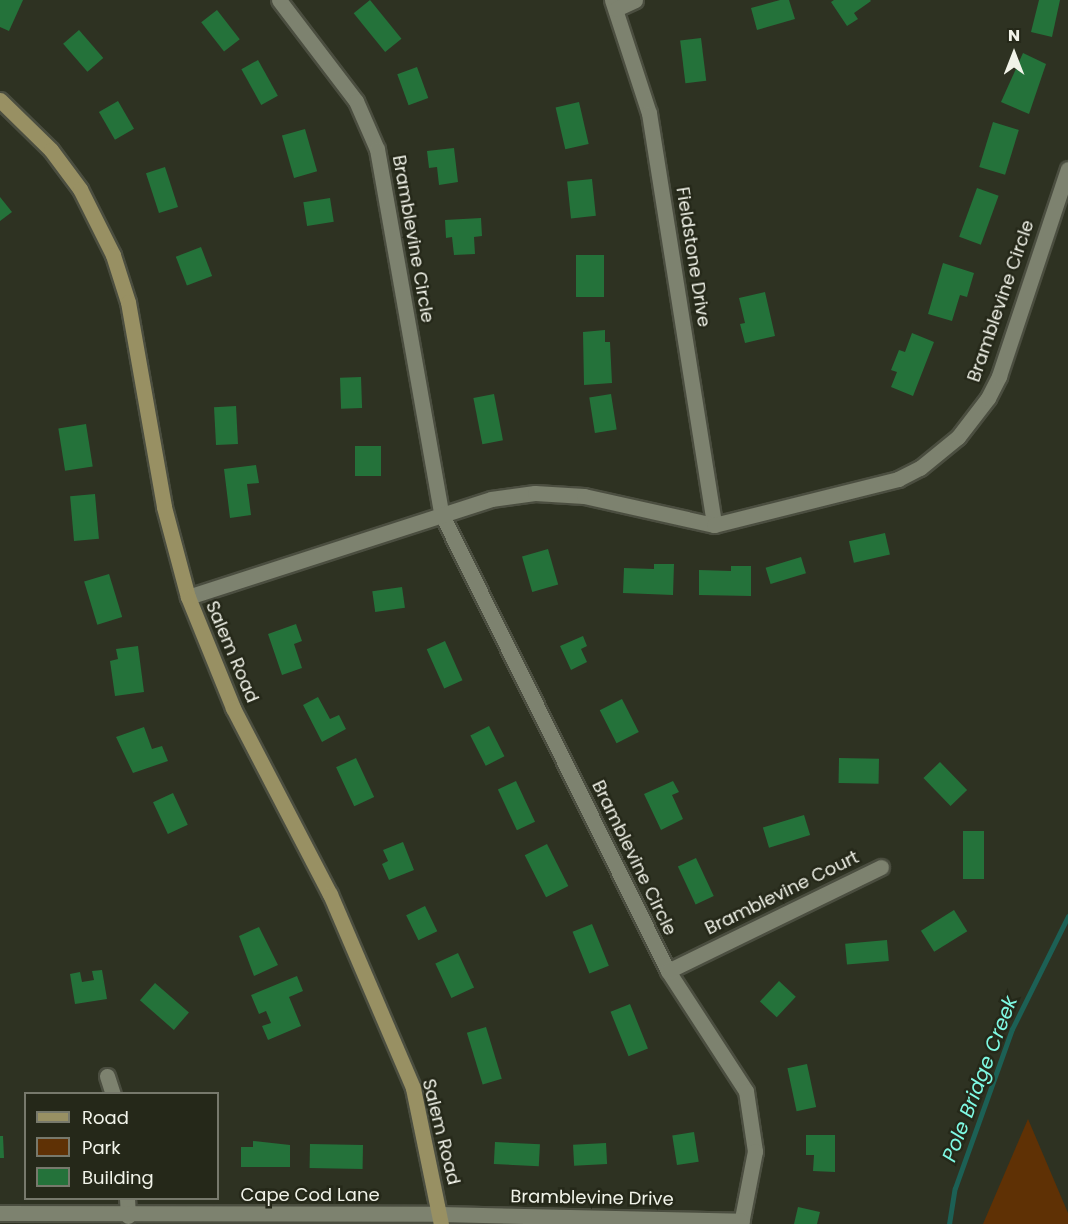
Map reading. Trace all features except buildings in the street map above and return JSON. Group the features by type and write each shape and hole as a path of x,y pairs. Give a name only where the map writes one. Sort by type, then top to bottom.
{"street":[{"name":"Bramblevine Circle","path":"279,0 356,101 377,149 441,513 668,971 746,1091 755,1151 741,1222"},
{"path":"614,5 635,0"},
{"name":"Fieldstone Drive","path":"614,5 649,113 714,525"},
{"name":"Salem Road","path":"0,100 51,150 80,189 113,255 128,302 164,507 188,597 233,708 330,894 413,1088 441,1219"},
{"name":"Bramblevine Circle","path":"188,597 441,513 535,493 584,496 714,525 875,488 920,468 958,437 974,418 999,376 1068,169"},
{"name":"Bramblevine Court","path":"668,971 881,867"},
{"path":"107,1076 112,1092"},
{"path":"127,1200 128,1216"},
{"name":"Cape Cod Lane","path":"0,1213 441,1219"},
{"name":"Bramblevine Drive","path":"441,1219 741,1222"}],"green space":[{"path":"1028,1119 1068,1213 1068,1224 983,1224"}],"waterway":[{"name":"Pole Bridge Creek","path":"949,1224 955,1188 1012,1029 1068,916"}]}
